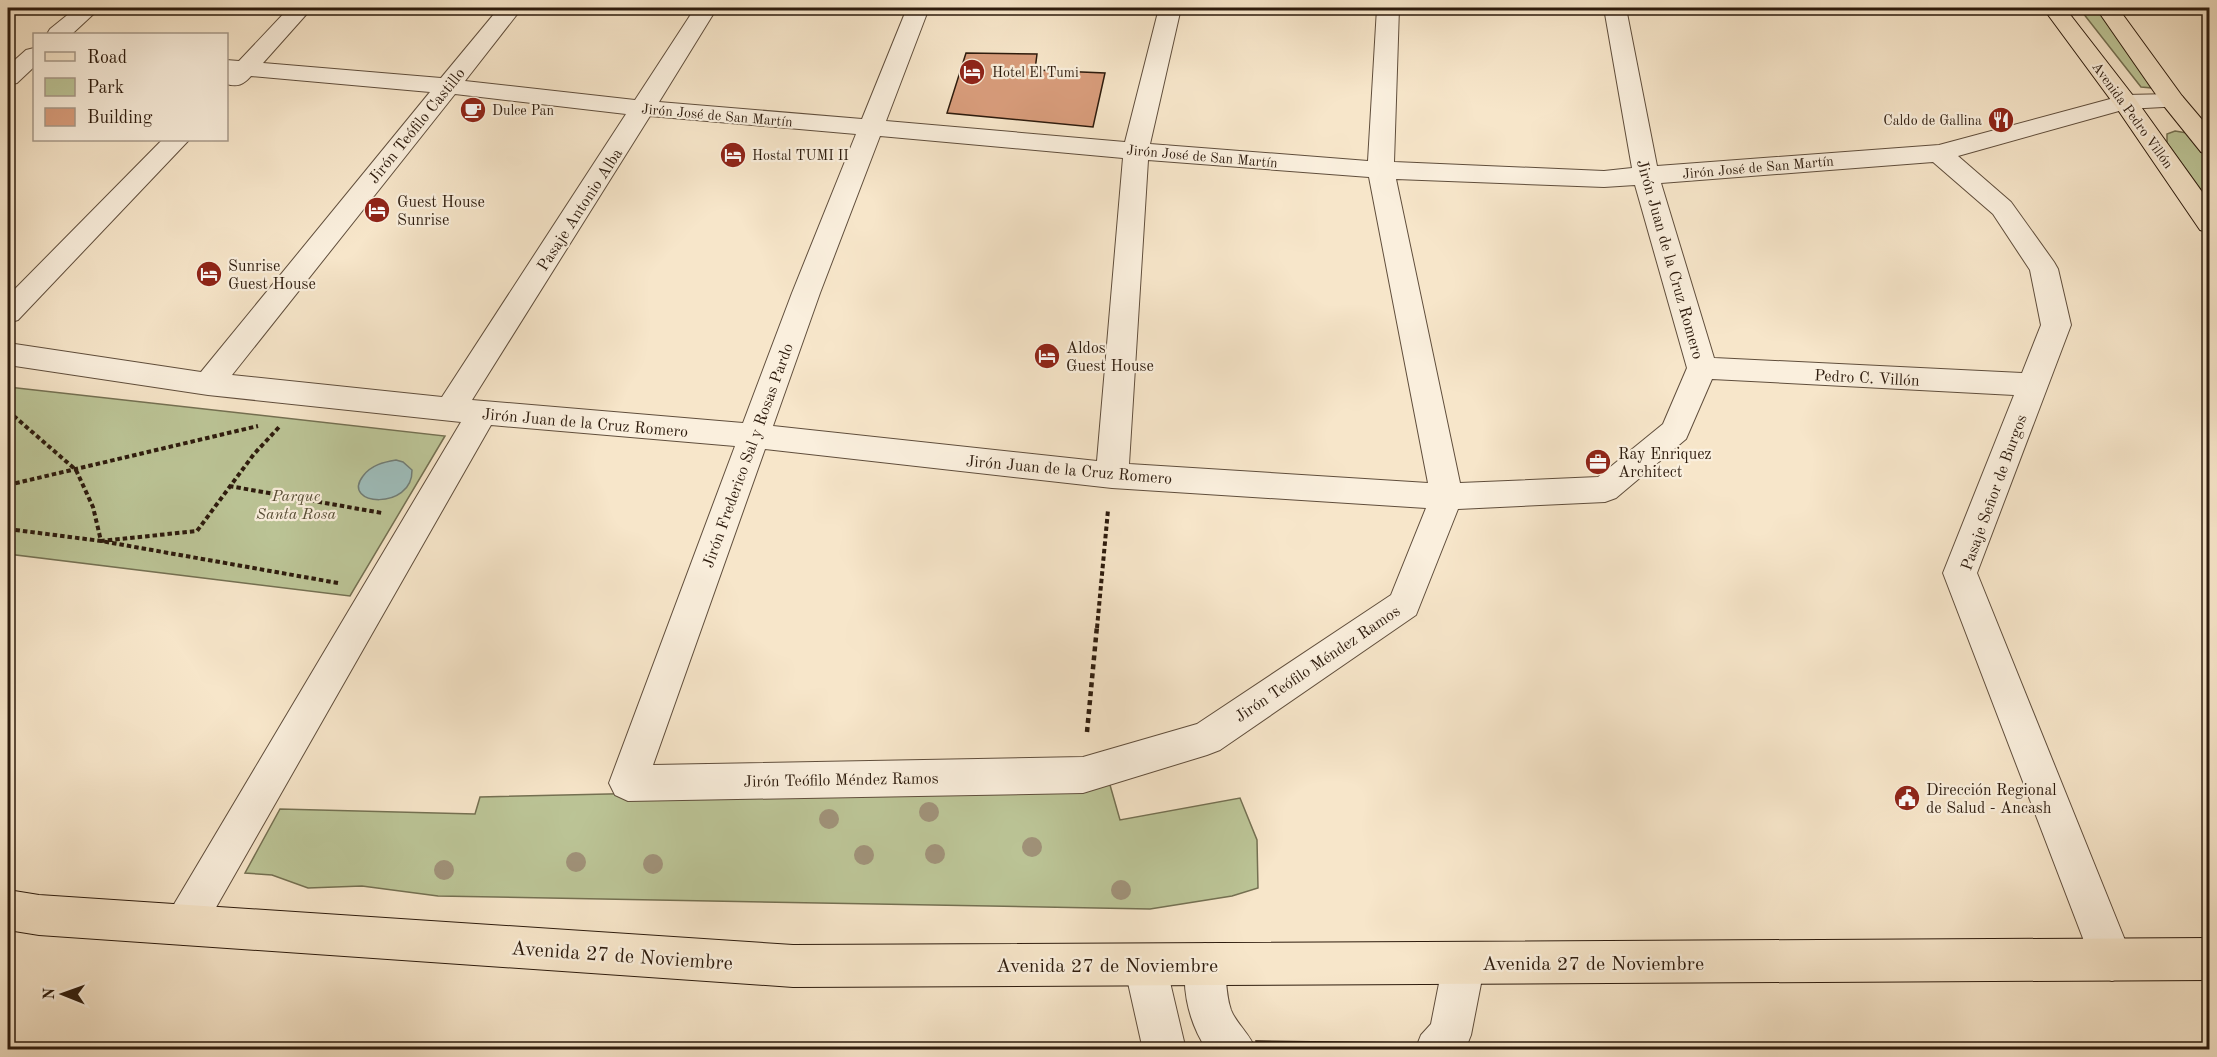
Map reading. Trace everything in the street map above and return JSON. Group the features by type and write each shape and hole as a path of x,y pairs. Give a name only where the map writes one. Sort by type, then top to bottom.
{"main road":[{"name":"Avenida Pedro Villón","path":"2054,8 2125,102 2210,224"},
{"path":"2107,8 2173,101 2200,124 2210,146"},
{"name":"Avenida 27 de Noviembre","path":"18,919 184,925 793,966 2210,959"}],"street":[{"path":"59,33 89,8"},
{"path":"228,83 236,67 301,8"},
{"name":"Jirón Teófilo Castillo","path":"208,384 512,8"},
{"name":"Pasaje Antonio Alba","path":"184,925 467,411 643,108 706,8"},
{"name":"Jirón Frederico Sal y Rosas Pardo","path":"628,783 753,436 869,129 918,8"},
{"path":"1112,475 1136,151 1170,8"},
{"path":"1388,8 1381,170 1447,497"},
{"name":"Jirón Juan de la Cruz Romero","path":"8,354 208,384 467,411 753,436 1112,475 1447,497 1605,489 1675,431 1702,368 1646,176 1615,8"},
{"path":"8,46 33,50"},
{"path":"8,78 33,56"},
{"name":"Jirón José de San Martín","path":"236,67 448,86 643,108 1136,151 1381,170 1604,179 1939,153 2125,102 2173,101"},
{"path":"8,314 175,141"},
{"name":"Pasaje Señor de Burgos","path":"1939,153 2002,208 2044,269 2056,325 1960,573 2112,960"},
{"name":"Pedro C. Villón","path":"1702,368 2032,385"},
{"name":"Jirón Teófilo Méndez Ramos","path":"628,783 1083,775 1207,738 1404,605 1447,497"},
{"path":"1436,1050 1450,1035 1464,963"},
{"path":"1205,964 1208,1010 1219,1034 1235,1050"},
{"path":"1145,965 1165,1050"}],"path":[{"path":"8,411 76,470 93,507 101,541"},
{"path":"101,541 197,531 254,454 287,418"},
{"path":"8,484 76,470 265,424"},
{"path":"1083,775 1112,475"},
{"path":"229,486 387,514"},
{"path":"8,529 101,541 345,584"}],"green space":[{"path":"2079,8 2098,8 2153,88 2141,87"},
{"path":"2175,131 2187,133 2209,162 2209,201 2167,143 2167,134"},
{"name":"Parque Santa Rosa","path":"8,387 445,436 350,596 8,554"},
{"path":"1108,778 1120,820 1240,798 1257,840 1258,888 1232,896 1150,909 438,896 362,886 308,888 272,875 245,873 280,809 475,814 480,797 1084,783"}],"water":[{"path":"396,460 403,462 412,470 409,483 402,492 391,498 379,500 361,493 359,486 366,472 378,465"}],"building":[{"path":"966,53 1037,54 1035,70 1105,73 1093,127 947,113"},
{"path":"1256,1041 1419,1043 1420,1050 1257,1050"}],"place":[{"name":"Hotel El Tumi","path":"972,72"},
{"name":"Dulce Pan","path":"473,110"},
{"name":"Caldo de Gallina","path":"2001,120"},
{"name":"Hostal TUMI II","path":"733,155"},
{"name":"Guest House Sunrise","path":"377,210"},
{"name":"Sunrise Guest House","path":"209,274"},
{"name":"Aldos Guest House","path":"1047,356"},
{"name":"Ray Enriquez Architect","path":"1598,462"},
{"name":"Dirección Regional de Salud - Ancash","path":"1907,798"}]}
